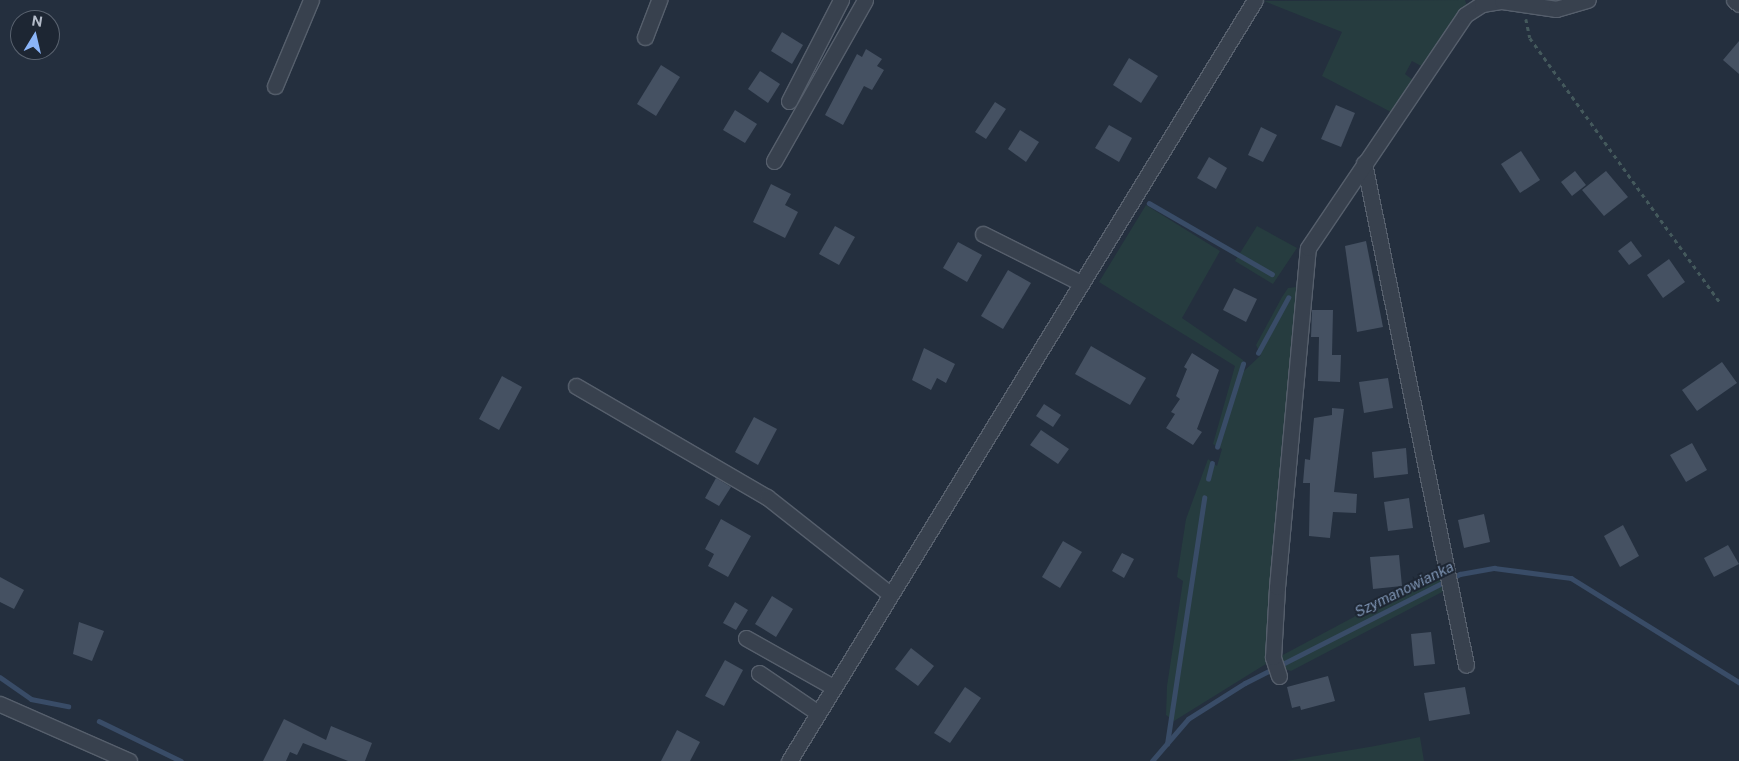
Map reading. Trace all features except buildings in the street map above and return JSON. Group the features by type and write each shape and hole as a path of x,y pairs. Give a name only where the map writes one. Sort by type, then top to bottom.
{"street":[{"path":"275,86 311,0"},
{"path":"645,37 659,0"},
{"path":"789,101 842,0"},
{"path":"774,161 866,0"},
{"path":"789,761 1255,0"},
{"path":"1279,676 1273,657 1304,263 1308,248 1465,15 1482,4 1502,1 1556,9 1588,0"},
{"path":"1734,0 1739,4"},
{"path":"1364,163 1466,665"},
{"path":"983,234 1081,283"},
{"path":"576,386 767,497 890,594"},
{"path":"746,638 833,688"},
{"path":"760,673 818,713"},
{"path":"0,704 129,761"}],"path":[{"path":"1529,6 1526,24 1530,38 1721,304"}],"green space":[{"path":"1465,0 1467,6 1423,67 1412,61 1405,74 1413,80 1391,112 1322,76 1342,32 1264,1"},
{"path":"1146,205 1220,251 1182,318 1243,360 1244,371 1261,355 1256,345 1282,297 1288,288 1297,287 1267,634 1269,662 1174,721 1166,715 1167,686 1183,581 1177,577 1186,519 1208,459 1217,466 1222,449 1213,444 1235,366 1099,282"},
{"path":"1257,226 1297,248 1273,284 1235,261"},
{"path":"1440,571 1444,591 1291,671 1285,669 1279,657"},
{"path":"1420,737 1424,761 1286,761 1375,746"}],"waterway":[{"path":"1149,203 1272,274"},
{"path":"1258,353 1288,298"},
{"path":"1217,447 1243,364"},
{"path":"1208,479 1212,463"},
{"path":"1167,744 1204,498"},
{"name":"Szymanowianka","path":"1152,761 1188,719 1245,683 1460,574 1494,568 1571,578 1739,682"},
{"name":"Szymanowianka","path":"0,677 31,699 68,706"},
{"name":"Szymanowianka","path":"99,721 181,761"}]}
